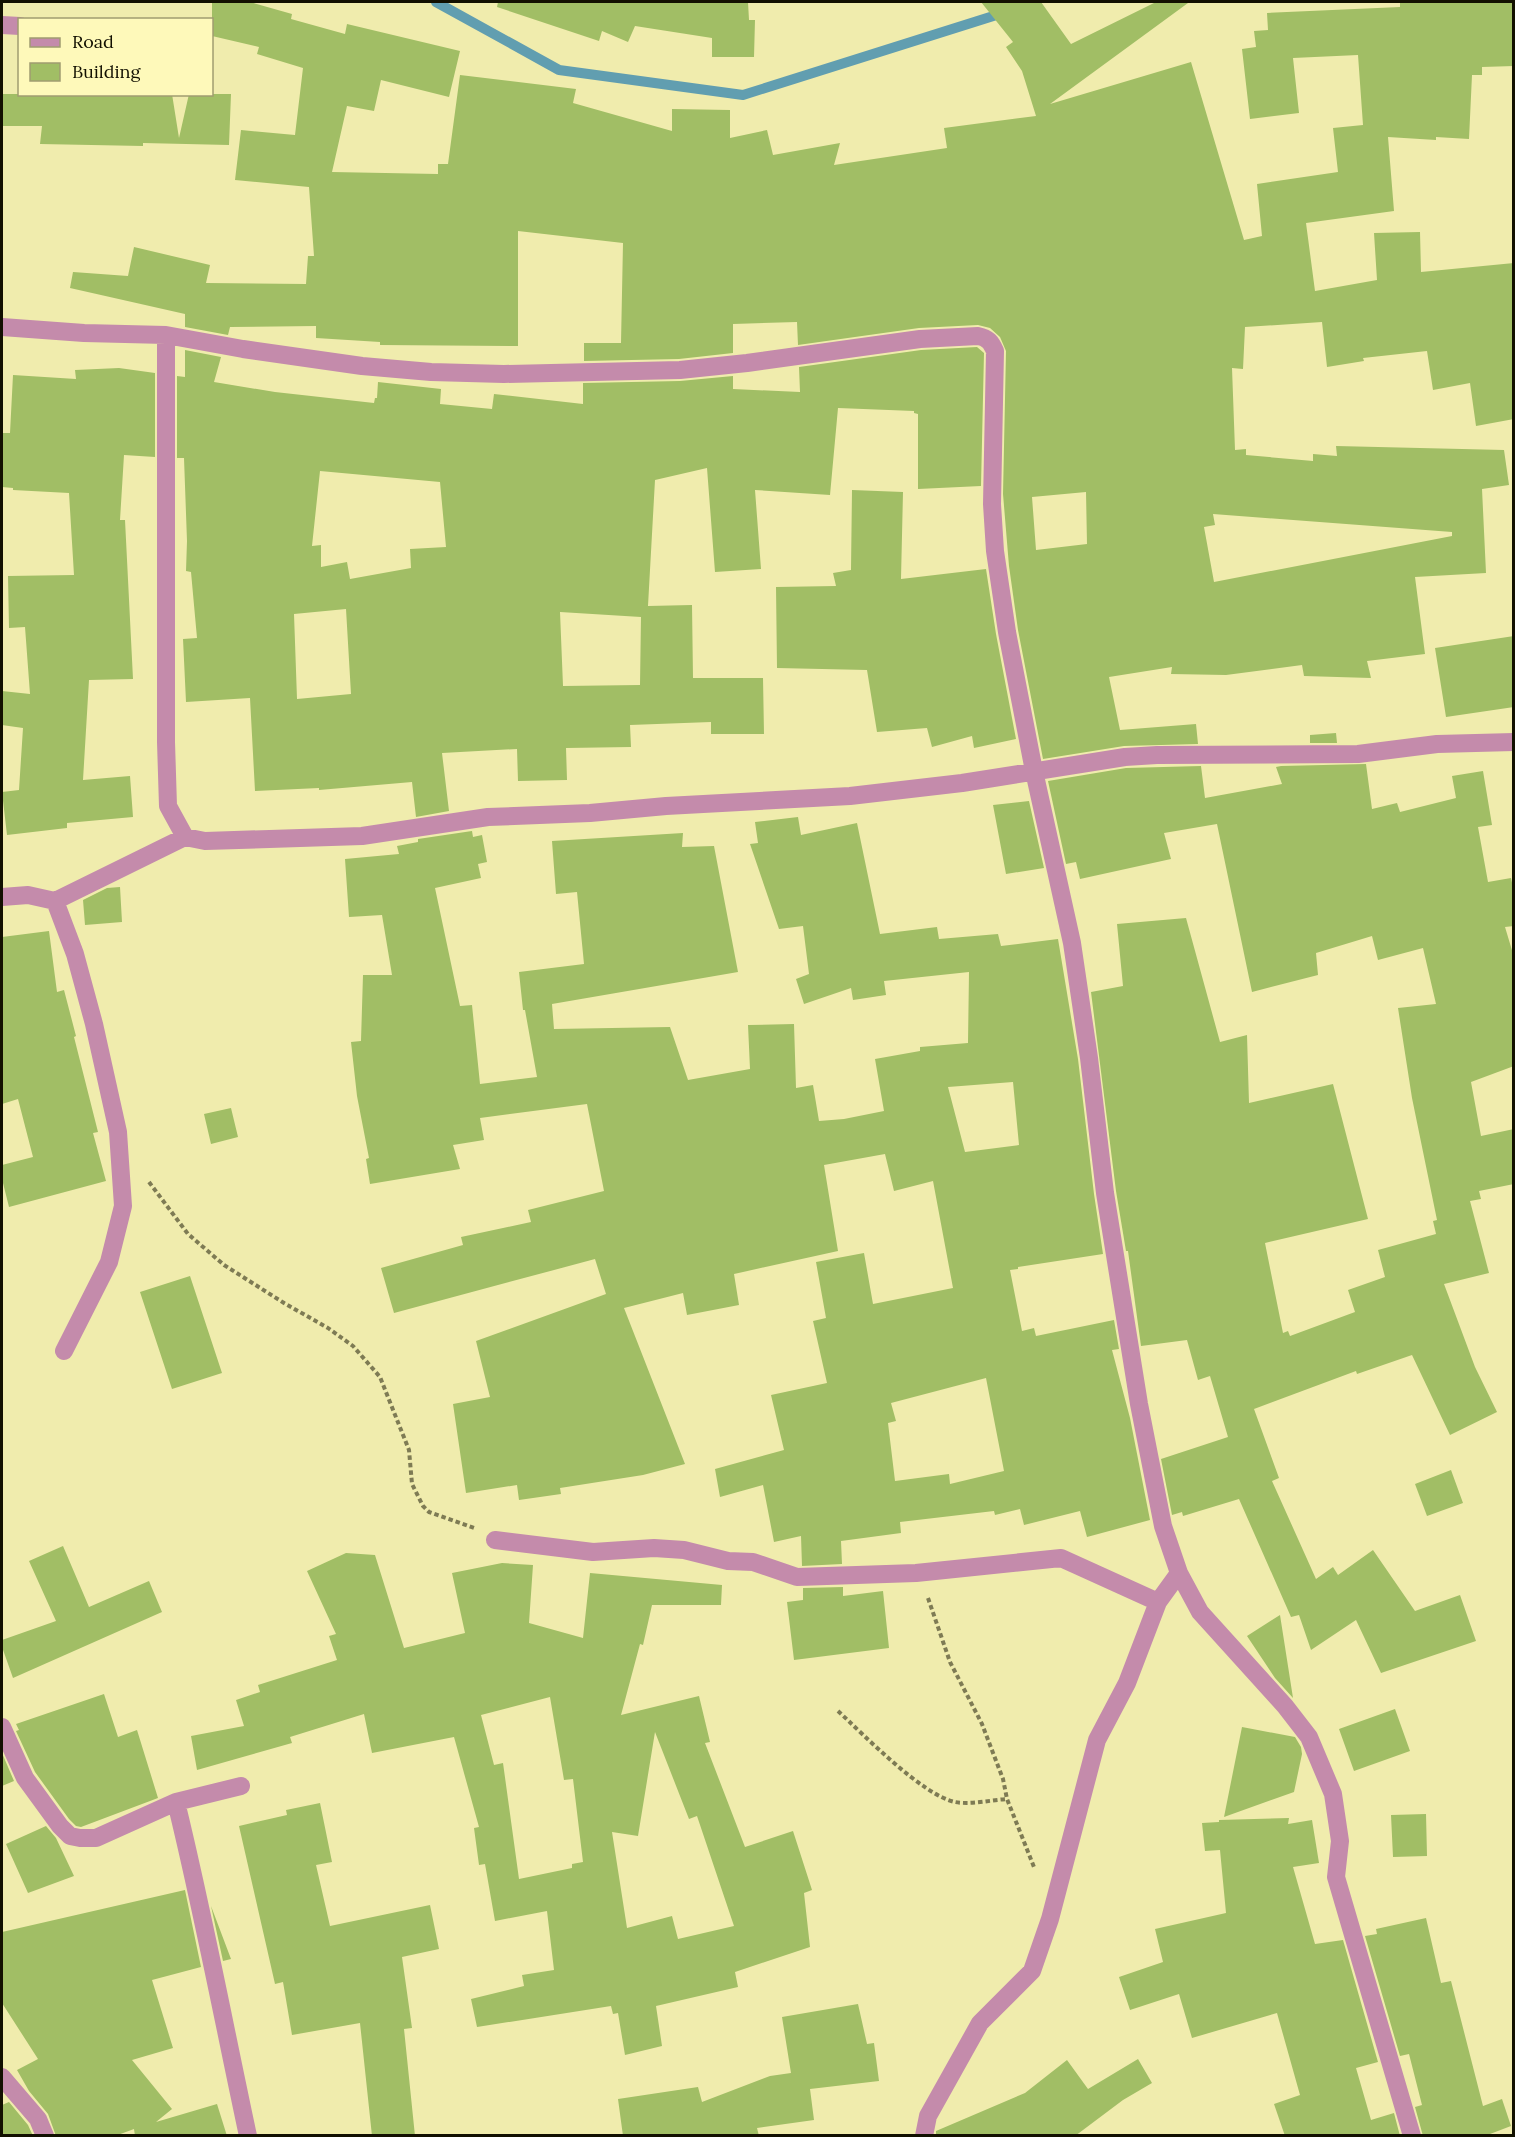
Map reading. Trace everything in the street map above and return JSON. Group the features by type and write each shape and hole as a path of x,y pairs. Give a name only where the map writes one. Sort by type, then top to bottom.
{"street":[{"path":"2,25 18,26"},
{"path":"2,327 84,333 166,335 362,366 431,372 504,374 680,370 920,339 978,336 991,342 995,351 992,504 995,551 1006,632 1072,943 1089,1058 1105,1193 1138,1404 1163,1526 1179,1573 1200,1612 1285,1706 1309,1737 1329,1784 1333,1794 1340,1841 1336,1876 1412,2136"},
{"path":"166,335 168,806 185,837"},
{"path":"2,897 28,895 55,901 185,837 205,841 362,836 488,817 590,813 666,806 850,796 962,783 1136,756 1358,754 1437,744 1514,742"},
{"path":"55,901 75,954 118,1132 123,1206 109,1262 64,1351"},
{"path":"495,1540 593,1552 654,1548 684,1550 728,1561 753,1562 797,1577 916,1573 1061,1558 1158,1602"},
{"path":"924,2136 928,2116 980,2023 1032,1971 1050,1919 1097,1740 1127,1683 1158,1602 1179,1573"},
{"path":"2,1727 25,1778 70,1836 96,1838 176,1802 241,1786"},
{"path":"176,1802 206,1932 248,2136"},
{"path":"2,2077 38,2119 45,2136"}],"path":[{"path":"146,1178 188,1234 224,1265 328,1328 352,1346 380,1377 409,1450 412,1484 423,1506 429,1512 466,1524 495,1540"},
{"path":"916,1573 935,1615 950,1662 982,1724 1003,1779 1007,1799 1035,1868"},
{"path":"838,1711 876,1748 937,1796 958,1803 1007,1799"}],"building":[{"path":"212,2 250,2 292,14 291,19 345,34 347,24 460,51 449,97 381,80 374,111 347,106 332,172 438,174 438,164 448,164 460,75 576,89 573,103 672,131 672,109 730,110 730,138 767,130 773,155 840,143 834,165 947,148 944,128 1036,116 1022,71 1006,47 1013,42 981,2 1041,2 1071,44 1156,2 1187,2 1050,104 1191,62 1244,240 1262,236 1257,184 1338,172 1333,128 1363,125 1358,55 1293,58 1299,113 1250,119 1242,49 1256,47 1254,31 1268,30 1267,13 1400,7 1400,2 1514,3 1514,66 1482,67 1482,75 1472,75 1469,139 1436,137 1436,140 1388,137 1394,211 1306,223 1315,291 1377,280 1374,233 1420,232 1421,272 1514,263 1514,419 1476,426 1470,383 1433,390 1427,351 1363,358 1364,361 1327,367 1322,322 1245,327 1243,369 1232,368 1235,450 1246,449 1246,455 1313,461 1313,454 1337,456 1336,446 1504,450 1509,485 1482,489 1486,573 1415,577 1425,654 1367,661 1371,678 1304,676 1302,665 1226,675 1171,674 1172,667 1109,677 1120,730 1196,724 1198,744 1124,746 1043,759 1018,630 1009,566 1003,494 1006,351 1000,337 990,328 978,325 919,328 798,345 797,322 733,324 733,353 679,359 584,361 584,343 621,343 623,243 518,231 518,346 380,345 380,342 316,338 316,326 230,327 228,335 185,327 185,314 70,288 73,272 128,276 134,247 210,265 206,283 306,284 308,256 314,256 309,187 235,180 241,130 295,135 303,68 257,54 259,47 213,36","holes":["1086,492 1087,544 1036,550 1032,497","1213,514 1452,532 1452,536 1214,582 1204,527 1215,525"]},
{"path":"498,2 748,2 749,20 755,20 754,57 712,57 712,38 635,26 628,42 602,31 599,41 497,7"},
{"path":"2,94 18,94 18,96 172,96 179,138 189,96 231,94 229,145 40,144 42,126 2,126"},
{"path":"977,347 984,353 981,486 918,489 918,414 914,411 838,408 830,495 755,490 761,569 715,572 707,468 655,480 648,606 692,605 693,678 763,678 764,734 711,734 711,722 630,725 631,747 566,748 567,780 518,781 517,749 442,753 449,811 416,817 412,782 319,790 319,788 255,791 250,698 186,702 183,639 197,638 191,572 186,571 184,458 177,458 177,376 185,377 185,350 221,357 214,382 275,392 374,403 377,398 378,382 441,389 440,404 492,409 494,394 583,404 583,383 680,381 733,376 733,389 800,392 799,367 921,350","holes":["320,471 440,482 446,547 410,549 411,568 350,579 347,562 321,567 321,545 312,546","346,609 351,694 297,699 294,614","560,612 641,617 640,685 563,686"]},
{"path":"119,368 155,373 155,457 124,455 120,520 125,520 133,679 89,680 83,780 130,776 133,817 67,823 67,828 7,835 2,792 19,790 23,728 2,725 2,691 30,694 25,627 9,628 8,576 74,575 69,493 13,490 13,488 2,487 2,433 10,433 13,375 76,379 75,370"},
{"path":"852,490 903,492 901,579 986,569 1016,739 974,748 972,736 932,747 927,728 877,732 867,670 777,668 776,587 836,586 833,573 851,570"},
{"path":"1514,636 1514,707 1446,717 1435,648"},
{"path":"1336,733 1337,743 1310,743 1310,735"},
{"path":"1366,764 1372,809 1397,803 1400,812 1456,798 1452,776 1483,771 1492,825 1478,827 1488,882 1511,878 1514,892 1514,926 1505,927 1514,957 1514,1066 1471,1082 1481,1136 1514,1129 1514,1184 1479,1191 1481,1199 1470,1201 1489,1273 1444,1284 1475,1367 1497,1412 1450,1435 1412,1355 1357,1374 1356,1371 1254,1409 1279,1478 1272,1481 1316,1579 1333,1567 1338,1575 1373,1550 1415,1611 1460,1595 1476,1641 1381,1673 1356,1620 1311,1650 1299,1615 1291,1617 1239,1499 1183,1516 1182,1512 1172,1515 1161,1459 1228,1437 1210,1376 1198,1380 1187,1340 1141,1346 1128,1251 1126,1251 1116,1191 1091,992 1123,986 1117,924 1186,918 1220,1042 1247,1035 1249,1103 1333,1084 1368,1219 1265,1243 1283,1333 1288,1331 1290,1336 1355,1312 1348,1290 1385,1277 1378,1250 1436,1234 1433,1221 1437,1220 1412,1098 1398,1008 1436,1004 1423,948 1378,960 1372,936 1316,953 1318,975 1252,992 1217,824 1164,833 1171,859 1080,879 1076,862 1066,864 1048,781 1126,768 1201,766 1205,798 1282,784 1276,767"},
{"path":"1029,801 1044,868 1006,874 993,805"},
{"path":"798,817 801,835 857,823 880,934 937,927 939,939 998,934 1001,946 1058,939 1078,1059 1103,1254 1010,1270 1022,1331 1034,1328 1036,1336 1114,1320 1119,1349 1112,1350 1130,1418 1150,1520 1087,1537 1080,1511 1024,1525 1020,1509 995,1515 994,1511 900,1522 901,1533 841,1541 842,1564 802,1566 801,1536 774,1542 763,1485 720,1497 715,1469 784,1450 771,1395 827,1383 813,1321 826,1318 816,1262 864,1253 873,1304 953,1288 933,1181 894,1191 885,1154 824,1165 838,1251 734,1274 739,1305 687,1315 683,1293 624,1308 685,1464 643,1475 560,1488 561,1494 519,1500 517,1485 466,1493 453,1404 490,1397 476,1341 606,1294 595,1259 394,1313 381,1268 463,1245 461,1237 531,1222 528,1210 604,1191 587,1104 480,1118 484,1140 453,1145 460,1169 370,1184 366,1159 369,1158 357,1096 351,1042 361,1041 363,975 392,975 382,915 349,917 345,859 399,854 397,846 418,842 418,839 472,831 473,837 482,835 487,862 478,864 481,878 435,888 460,1006 472,1005 480,1084 537,1077 525,1010 523,1010 519,972 584,964 577,892 556,894 552,841 683,833 682,847 714,846 738,972 552,1004 554,1029 670,1027 688,1080 750,1069 748,1025 794,1024 796,1088 813,1085 819,1121 844,1119 884,1111 875,1059 920,1051 920,1047 968,1043 969,972 884,981 886,995 853,1000 851,988 804,1004 796,979 809,974 803,926 779,929 750,844 758,843 755,822","holes":["1013,1082 1019,1145 965,1152 948,1087","986,1378 1004,1471 950,1484 949,1474 895,1481 888,1423 896,1421 891,1403"]},
{"path":"120,887 122,922 85,925 83,900 107,888"},
{"path":"49,931 57,992 64,990 76,1036 74,1037 98,1132 93,1133 106,1181 9,1207 2,1179 2,1165 33,1157 18,1099 2,1104 2,937"},
{"path":"231,1108 238,1137 211,1144 204,1114"},
{"path":"190,1276 222,1373 172,1389 140,1292"},
{"path":"1451,1470 1463,1503 1427,1516 1415,1484"},
{"path":"63,1546 89,1607 149,1581 162,1612 13,1678 2,1647 2,1640 56,1621 29,1561"},
{"path":"346,1553 375,1555 404,1648 465,1633 452,1573 502,1563 533,1565 529,1623 583,1638 590,1573 722,1585 721,1605 652,1605 643,1645 640,1644 621,1715 699,1696 710,1742 705,1743 745,1847 793,1831 812,1890 804,1893 810,1947 735,1972 738,1987 656,2006 662,2046 625,2055 618,2013 613,2014 611,2006 477,2027 471,1999 524,1986 522,1975 554,1970 547,1911 495,1921 485,1864 479,1865 474,1828 479,1827 454,1737 372,1753 364,1714 290,1737 292,1743 197,1770 191,1736 244,1726 236,1700 260,1692 258,1685 337,1660 329,1636 336,1634 307,1571","holes":["550,1697 564,1780 573,1779 583,1862 572,1864 572,1868 519,1879 503,1763 494,1765 481,1715","655,1732 689,1819 697,1816 734,1926 678,1939 672,1916 627,1928 612,1832 638,1836"]},
{"path":"843,1587 843,1596 883,1591 889,1648 794,1660 787,1602 803,1600 803,1588"},
{"path":"1280,1615 1293,1698 1275,1678 1247,1636"},
{"path":"104,1694 118,1737 137,1730 158,1798 81,1827 76,1826 69,1819 35,1772 16,1731 19,1730 16,1724"},
{"path":"1395,1709 1410,1751 1354,1771 1339,1729"},
{"path":"1242,1727 1295,1737 1302,1754 1294,1792 1224,1817"},
{"path":"2,1753 14,1781 2,1786"},
{"path":"320,1803 332,1862 316,1865 330,1926 430,1905 439,1949 402,1957 412,2028 404,2029 415,2136 372,2136 360,2023 292,2035 283,1982 275,1984 239,1826 287,1815 286,1810"},
{"path":"1426,1814 1427,1856 1393,1857 1391,1815"},
{"path":"1289,1818 1288,1824 1312,1820 1319,1863 1293,1867 1315,1944 1343,1940 1378,2062 1356,2068 1371,2120 1394,2113 1400,2136 1285,2136 1274,2104 1300,2095 1277,2013 1192,2038 1179,1994 1130,2010 1119,1977 1163,1962 1155,1929 1226,1913 1220,1850 1205,1851 1202,1823 1219,1822 1219,1820"},
{"path":"46,1826 56,1838 74,1876 28,1893 6,1844"},
{"path":"185,1890 201,1967 152,1980 173,2048 132,2060 172,2109 156,2122 217,2104 227,2136 135,2136 134,2129 115,2136 56,2136 48,2114 29,2091 17,2070 38,2059 2,2003 2,1932"},
{"path":"211,1906 231,1959 223,1961"},
{"path":"1426,1918 1441,1983 1451,1981 1483,2106 1502,2099 1511,2126 1490,2134 1490,2136 1423,2136 1415,2107 1422,2105 1409,2054 1400,2056 1365,1936 1377,1934 1376,1929"},
{"path":"858,2004 867,2044 874,2043 879,2081 810,2089 814,2120 757,2128 759,2136 623,2136 618,2099 698,2087 702,2102 770,2076 791,2073 782,2017"},
{"path":"1138,2059 1152,2083 1123,2100 1075,2136 936,2136 936,2131 1025,2093 1067,2060 1088,2089"},
{"path":"9,2102 28,2125 33,2136 2,2136 2,2105"}],"waterway":[{"path":"436,2 559,70 743,95 1006,12"}]}
